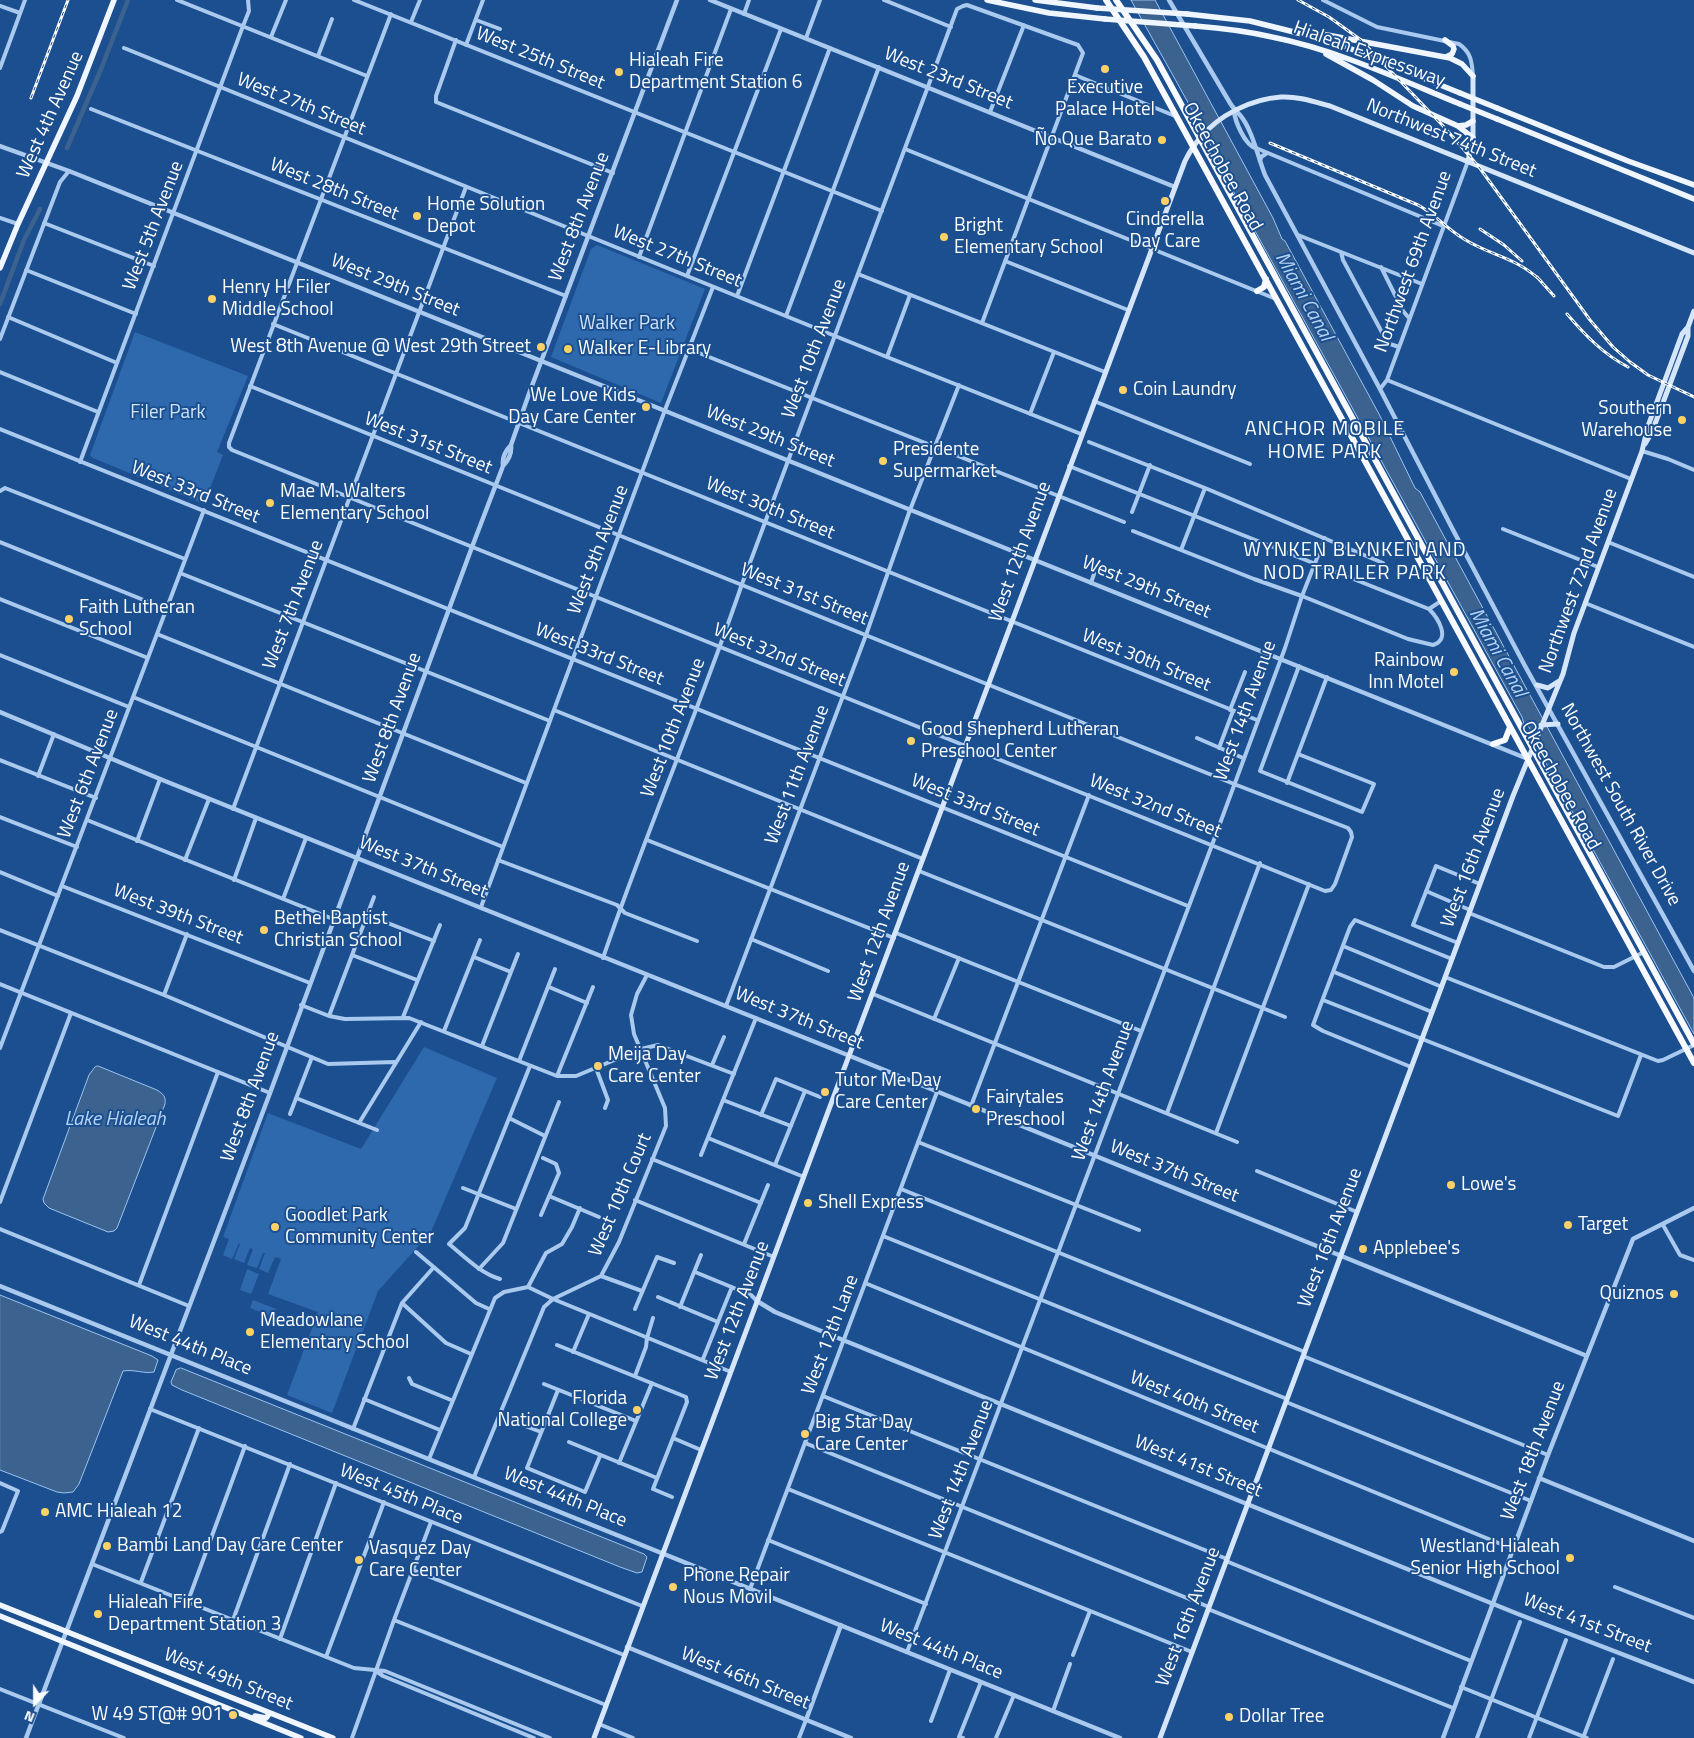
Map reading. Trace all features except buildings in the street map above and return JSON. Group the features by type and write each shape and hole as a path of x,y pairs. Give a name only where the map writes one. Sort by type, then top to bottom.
{"highway":[{"name":"Okeechobee Road","path":"1106,0 1136,43 1194,146 1694,1063"},
{"name":"Okeechobee Road","path":"1116,0 1157,60 1202,136 1295,313 1534,745 1694,1044"},
{"path":"1257,291 1264,287 1266,279"},
{"path":"1277,300 1284,303 1295,313"},
{"path":"1493,744 1505,740 1510,727"}],"main road":[{"name":"West 4th Avenue","path":"0,268 18,224 77,96 114,0"},
{"name":"Hialeah Expressway","path":"987,0 1049,13 1232,30 1273,37 1320,50 1392,76 1694,199"},
{"name":"Hialeah Expressway","path":"1035,0 1097,8 1187,14 1250,21 1307,35 1358,51 1628,161 1694,185"},
{"path":"1307,35 1322,34 1446,57 1462,64 1472,76"},
{"path":"1445,40 1454,49 1452,54 1446,57"},
{"path":"1320,50 1422,111 1458,126 1473,138"},
{"name":"Northwest 69th Avenue","path":"1468,161 1473,138 1472,76"},
{"name":"Northwest 74th Street","path":"1202,136 1234,111 1273,98 1305,99 1330,106 1694,253"},
{"path":"1458,126 1466,125 1473,121"},
{"name":"West 12th Avenue","path":"594,1738 1128,310 1185,161 1202,136"},
{"name":"Northwest 72nd Avenue","path":"1534,745 1560,681 1598,567 1688,336 1688,327 1694,311"},
{"path":"1536,685 1548,688 1560,681"},
{"path":"1541,725 1558,724"},
{"name":"West 16th Avenue","path":"1160,1738 1452,958 1534,745"},
{"name":"West 49th Street","path":"0,1605 333,1738"},
{"name":"West 49th Street","path":"0,1616 301,1738"},
{"path":"104,1658 130,1665 138,1660"},
{"path":"206,1699 210,1688"},
{"path":"241,1713 264,1718 270,1712"}],"street":[{"path":"0,68 25,0"},
{"path":"178,0 367,76"},
{"name":"West 5th Avenue","path":"80,462 249,11 248,0"},
{"path":"271,37 286,0"},
{"name":"West 25th Street","path":"357,0 882,211"},
{"path":"411,22 420,0"},
{"path":"466,45 483,0"},
{"name":"West 8th Avenue","path":"26,1738 270,1093 425,671 503,466 502,460 506,450 511,446 678,0"},
{"name":"West 23rd Street","path":"710,0 1175,187"},
{"path":"744,14 749,0"},
{"path":"806,38 820,0"},
{"path":"884,0 951,27"},
{"name":"Northwest South River Drive","path":"1169,0 1234,111 1240,116 1256,148 1265,175 1452,528 1536,685 1694,971"},
{"path":"1323,0 1377,27 1445,40"},
{"name":"West 10th Avenue","path":"604,958 620,909 720,648 765,521 958,9 967,5 1024,25"},
{"path":"0,6 20,13"},
{"path":"639,257 731,8"},
{"path":"250,386 391,14"},
{"path":"318,56 332,18"},
{"path":"476,20 500,29"},
{"path":"982,323 1083,54 1078,44 1024,25 990,112"},
{"path":"688,276 781,29"},
{"path":"456,40 436,96 436,102 613,173"},
{"name":"Northwest 69th Avenue","path":"1445,40 1459,44 1468,52 1472,61 1472,76"},
{"name":"West 27th Street","path":"124,48 1081,434"},
{"path":"737,296 830,48"},
{"path":"786,316 879,68"},
{"path":"1075,75 1177,116"},
{"name":"West 28th Street","path":"91,109 566,296"},
{"name":"West 29th Street","path":"0,146 69,171 541,362 665,410 1528,759"},
{"path":"1256,148 1443,226"},
{"path":"905,149 1277,300"},
{"path":"1260,161 1267,153"},
{"name":"Northwest 69th Avenue","path":"1380,389 1387,380 1468,161"},
{"name":"West 4th Avenue","path":"0,339 52,200 61,180 69,171"},
{"name":"West 7th Avenue","path":"233,809 466,187"},
{"path":"0,218 18,224"},
{"path":"44,224 154,266"},
{"path":"1298,235 1422,284"},
{"path":"1341,252 1343,260 1385,338 1390,344 1399,347"},
{"path":"1005,261 1128,310"},
{"path":"1381,268 1404,311 1410,318"},
{"path":"26,270 136,314"},
{"path":"858,274 1105,372"},
{"name":"West 9th Avenue","path":"481,907 665,410 713,287"},
{"path":"887,357 910,295"},
{"path":"8,317 117,363"},
{"name":"West 30th Street","path":"273,324 1257,720"},
{"path":"1688,327 1694,330"},
{"path":"689,349 1124,522"},
{"path":"1030,414 1054,352"},
{"path":"0,372 98,412"},
{"path":"1387,380 1632,479"},
{"name":"West 11th Avenue","path":"726,1006 866,635 910,510 959,385"},
{"name":"West 31st Street","path":"250,386 1234,784 1348,828 1352,837 1335,884 1331,890 1325,891 1320,889"},
{"name":"West 32nd Street","path":"250,386 229,443 229,447 232,450 720,648 1260,863 1320,889"},
{"path":"1094,401 1250,464"},
{"name":"West 33rd Street","path":"0,429 1188,906"},
{"path":"1090,442 1150,465 1383,563"},
{"path":"1642,452 1668,459 1694,470"},
{"path":"1132,512 1150,465"},
{"path":"1069,466 1429,608 1440,622 1441,634 1437,644 1428,644 1408,639 1134,531"},
{"path":"0,491 6,488 185,559"},
{"path":"1181,550 1205,488"},
{"name":"West 6th Avenue","path":"0,1048 2,1035 22,993 204,510"},
{"path":"1503,530 1598,567"},
{"name":"West 14th Avenue","path":"908,1652 1212,845 1281,659 1302,596 1325,538"},
{"path":"0,542 166,609"},
{"path":"1608,542 1694,577"},
{"path":"1091,583 1096,568"},
{"path":"180,573 550,721"},
{"path":"0,599 148,658"},
{"path":"1429,608 1441,601"},
{"path":"1585,603 1694,646"},
{"path":"157,634 526,783"},
{"path":"0,654 130,707"},
{"path":"1298,754 1374,784 1362,812 1260,771 1299,666"},
{"path":"1219,748 1245,672"},
{"path":"1287,783 1328,678"},
{"path":"133,697 503,846"},
{"path":"554,710 923,859"},
{"name":"West 37th Street","path":"0,712 233,809 756,1018 1587,1356"},
{"path":"38,776 54,734"},
{"path":"1197,738 1243,758"},
{"path":"0,760 96,798"},
{"path":"137,841 160,779"},
{"path":"971,1106 1089,795"},
{"path":"185,860 209,799"},
{"path":"0,816 77,846"},
{"path":"234,880 256,818"},
{"path":"87,820 334,919"},
{"path":"283,900 306,838"},
{"path":"647,840 770,889 958,958 1141,1031"},
{"path":"498,860 616,905 625,913 696,941"},
{"path":"1167,1113 1260,863"},
{"path":"1458,943 1413,925 1436,866 1480,884"},
{"path":"919,871 1285,1018"},
{"path":"0,872 58,896"},
{"path":"1216,1133 1309,884"},
{"name":"West 39th Street","path":"62,886 310,983"},
{"path":"1426,891 1470,912 1604,968 1614,967 1644,952"},
{"path":"329,1016 374,897"},
{"path":"367,915 434,941"},
{"path":"1411,1067 1323,1031 1313,1025 1350,926 1355,920 1452,958"},
{"path":"402,1018 440,925"},
{"path":"0,930 164,994 328,1064 395,1062"},
{"path":"164,994 186,934"},
{"path":"751,939 828,971"},
{"path":"444,1031 480,940"},
{"path":"1343,946 1442,987"},
{"path":"482,1046 518,954"},
{"path":"352,955 417,980"},
{"path":"474,957 511,972"},
{"path":"934,1019 958,958"},
{"path":"520,1061 556,969"},
{"path":"1334,972 1432,1012"},
{"name":"West 10th Court","path":"474,1477 544,1307 553,1299 602,1276 619,1242 666,1126 665,1108 634,1034 631,1015 637,994 647,975"},
{"path":"1445,977 1658,1061 1694,1044"},
{"path":"0,984 270,1093"},
{"path":"549,987 586,1003"},
{"path":"557,1076 593,987"},
{"path":"873,994 1237,1142"},
{"path":"1323,1000 1618,1116 1641,1055"},
{"path":"301,1005 329,1016 345,1019 409,1018 557,1076 576,1076 640,1049 658,1045 734,1074"},
{"path":"0,1202 71,1013"},
{"path":"700,1155 756,1018"},
{"path":"359,1122 421,1022"},
{"path":"712,1066 724,1037"},
{"path":"290,1114 312,1057"},
{"path":"500,1279 490,1276 479,1269 450,1244 465,1228 530,1066"},
{"path":"596,1068 608,1100 605,1108"},
{"path":"139,1285 218,1072"},
{"path":"761,1115 776,1079 820,1097"},
{"path":"775,1165 804,1091"},
{"name":"West 12th Lane","path":"750,1589 937,1092"},
{"path":"296,1098 377,1130"},
{"path":"723,1100 791,1126"},
{"path":"479,1269 503,1243 559,1102"},
{"path":"510,1118 545,1136"},
{"path":"708,1138 804,1177"},
{"path":"918,1142 1139,1230"},
{"path":"541,1216 559,1173 556,1164 543,1158"},
{"path":"652,1159 761,1203"},
{"path":"1258,1172 1357,1212"},
{"path":"744,1244 768,1185"},
{"path":"463,1188 516,1209"},
{"path":"901,1189 1548,1455"},
{"path":"549,1196 600,1217"},
{"path":"635,1200 774,1257"},
{"path":"528,1286 546,1253 562,1244 580,1208"},
{"name":"West 18th Avenue","path":"1443,1738 1539,1478 1633,1239 1694,1208"},
{"path":"1663,1224 1680,1254 1694,1260"},
{"path":"0,1229 189,1306"},
{"path":"882,1236 1531,1501"},
{"path":"416,1252 476,1303 489,1309"},
{"path":"680,1307 701,1255"},
{"path":"635,1310 657,1257 674,1263"},
{"path":"353,1429 402,1303 434,1267"},
{"name":"West 41st Street","path":"694,1272 751,1295 775,1312 843,1340 1493,1603 1694,1682"},
{"path":"602,1276 642,1291"},
{"name":"West 40th Street","path":"865,1283 1513,1549"},
{"name":"West 44th Place","path":"0,1286 1120,1738"},
{"path":"429,1459 489,1309 495,1298 504,1292 528,1286 553,1299 731,1372"},
{"path":"703,1360 732,1287"},
{"path":"658,1297 718,1322"},
{"path":"402,1303 446,1343 471,1354"},
{"path":"574,1352 589,1314"},
{"path":"635,1376 646,1347 653,1318"},
{"path":"557,1346 686,1397 687,1402 653,1489 672,1496"},
{"path":"409,1378 412,1384 452,1400"},
{"path":"619,1463 652,1383"},
{"path":"544,1384 636,1421"},
{"path":"558,1390 527,1468 585,1492 600,1456"},
{"path":"823,1396 1471,1661"},
{"path":"364,1399 440,1430"},
{"name":"West 45th Place","path":"150,1409 642,1606"},
{"path":"499,1416 541,1432"},
{"path":"140,1582 199,1428"},
{"path":"673,1438 701,1450"},
{"path":"568,1442 657,1478"},
{"path":"805,1443 1454,1708"},
{"path":"188,1601 245,1446"},
{"path":"233,1620 290,1464"},
{"path":"1539,1478 1694,1540"},
{"path":"0,1483 18,1491 0,1532"},
{"path":"280,1639 336,1483"},
{"path":"788,1489 1192,1652"},
{"path":"326,1657 384,1502"},
{"path":"352,1738 431,1522"},
{"path":"768,1540 926,1604"},
{"path":"92,1564 354,1668 385,1671 550,1738"},
{"path":"413,1570 624,1655"},
{"path":"1616,1587 1694,1618"},
{"path":"1073,1655 1090,1611"},
{"path":"394,1620 606,1705"},
{"path":"1477,1738 1520,1622"},
{"path":"800,1738 841,1625"},
{"path":"1529,1738 1566,1640"},
{"name":"West 46th Street","path":"627,1647 851,1738"},
{"path":"1461,1687 1585,1738 1613,1659"},
{"path":"1053,1711 1070,1664"},
{"path":"930,1721 950,1670"},
{"path":"376,1671 383,1676 534,1738"},
{"path":"961,1737 981,1682"},
{"path":"0,1689 124,1738"},
{"path":"996,1738 1014,1695"},
{"path":"599,1724 633,1738"}],"green space":[{"name":"Walker Park","path":"597,245 705,289 661,403 551,357 591,249"},
{"name":"Filer Park","path":"135,332 248,376 217,452 223,455 204,504 93,458 90,455"},
{"path":"424,1047 497,1078 431,1232 378,1291 332,1413 287,1395 318,1312 268,1294 281,1259 275,1257 268,1273 259,1269 265,1253 263,1253 257,1268 247,1265 253,1249 250,1248 244,1263 234,1259 239,1243 232,1259 223,1255 229,1239 223,1237 268,1113 361,1149"},
{"path":"247,1269 259,1274 251,1294 240,1290"},
{"path":"253,1300 276,1309 273,1317 250,1308"}],"water":[{"name":"Miami Canal","path":"1131,0 1155,0 1273,218 1282,239 1285,241 1379,414 1415,488 1420,492 1694,998 1694,1034 1543,758 1529,727 1524,724 1522,717 1221,169 1222,167 1200,125"},
{"name":"Lake Hialeah","path":"98,1066 157,1090 165,1099 165,1104 117,1228 114,1231 108,1232 49,1208 43,1199 89,1075"},
{"path":"0,1295 158,1360 154,1372 123,1371 79,1484 73,1492 57,1492 0,1470"},
{"path":"181,1368 644,1554 647,1557 642,1572 637,1573 620,1567 182,1390 172,1385 171,1382 176,1370"}],"waterway":[{"path":"67,148 128,0"},
{"path":"0,304 24,240 40,209"}],"railway":[{"path":"31,98 68,0"},
{"path":"1298,0 1329,17 1361,40 1445,128 1479,167 1590,320 1613,347 1648,375 1694,397"},
{"path":"1270,143 1418,205 1464,239 1513,262 1532,273 1541,281"},
{"path":"1480,229 1504,245 1522,261"},
{"path":"1537,277 1554,296"},
{"path":"1567,314 1595,344 1628,367"}],"place":[{"name":"Executive Palace Hotel","path":"1105,69"},
{"name":"Hialeah Fire Department Station 6","path":"619,72"},
{"name":"Ño Que Barato","path":"1162,140"},
{"name":"Cinderella Day Care","path":"1165,201"},
{"name":"Home Solution Depot","path":"417,216"},
{"name":"Bright Elementary School","path":"944,237"},
{"name":"Henry H. Filer Middle School","path":"212,299"},
{"name":"West 8th Avenue @ West 29th Street","path":"541,347"},
{"name":"Walker E-Library","path":"568,349"},
{"name":"Coin Laundry","path":"1123,390"},
{"name":"We Love Kids Day Care Center","path":"646,407"},
{"name":"Southern Warehouse","path":"1682,420"},
{"name":"Presidente Supermarket","path":"883,461"},
{"name":"Mae M. Walters Elementary School","path":"270,503"},
{"name":"Faith Lutheran School","path":"69,619"},
{"name":"Rainbow Inn Motel","path":"1454,672"},
{"name":"Good Shepherd Lutheran Preschool Center","path":"911,741"},
{"name":"Bethel Baptist Christian School","path":"264,930"},
{"name":"Meija Day Care Center","path":"598,1066"},
{"name":"Tutor Me Day Care Center","path":"825,1092"},
{"name":"Fairytales Preschool","path":"976,1109"},
{"name":"Lowe's","path":"1451,1185"},
{"name":"Shell Express","path":"808,1203"},
{"name":"Target","path":"1568,1225"},
{"name":"Goodlet Park Community Center","path":"275,1227"},
{"name":"Applebee's","path":"1363,1249"},
{"name":"Quiznos","path":"1674,1294"},
{"name":"Meadowlane Elementary School","path":"250,1332"},
{"name":"Florida National College","path":"637,1410"},
{"name":"Big Star Day Care Center","path":"805,1434"},
{"name":"AMC Hialeah 12","path":"45,1512"},
{"name":"Bambi Land Day Care Center","path":"107,1546"},
{"name":"Westland Hialeah Senior High School","path":"1570,1558"},
{"name":"Vasquez Day Care Center","path":"359,1560"},
{"name":"Phone Repair Nous Movil","path":"673,1587"},
{"name":"Hialeah Fire Department Station 3","path":"98,1614"},
{"name":"W 49 ST@# 901","path":"233,1715"},
{"name":"Dollar Tree","path":"1229,1717"}],"district":[{"name":"ANCHOR MOBILE HOME PARK","path":"1325,442"},
{"name":"WYNKEN BLYNKEN AND NOD TRAILER PARK","path":"1355,562"}]}
